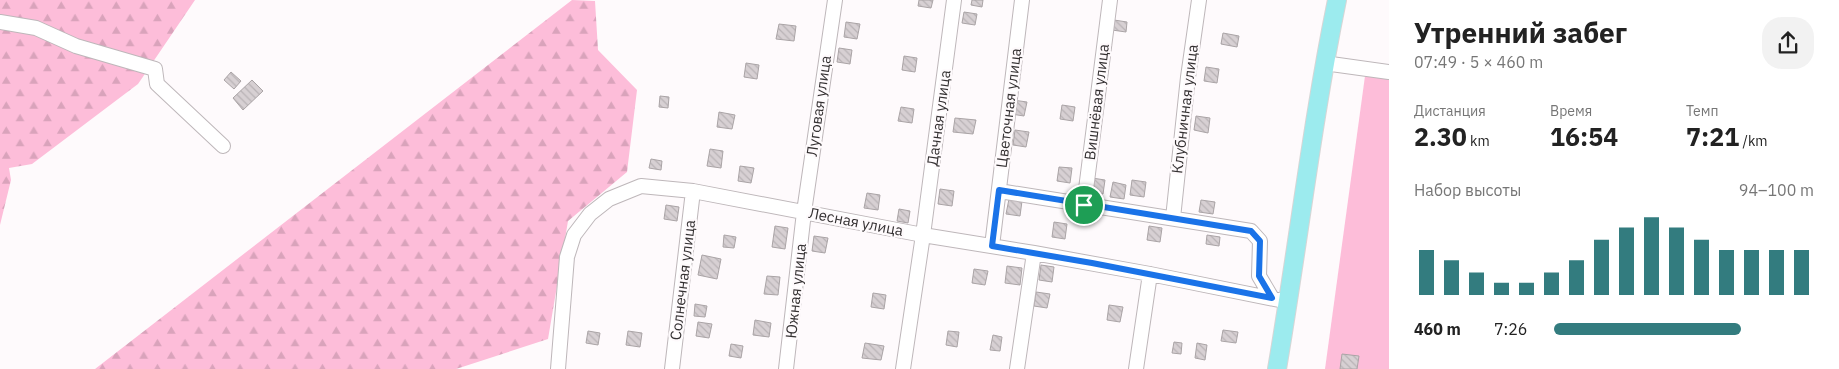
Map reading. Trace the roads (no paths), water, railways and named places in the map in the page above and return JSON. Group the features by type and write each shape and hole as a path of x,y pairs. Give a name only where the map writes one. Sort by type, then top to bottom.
{"main road":[{"path":"1277,369 1280,300 1337,0"}],"street":[{"name":"Луговая улица","path":"804,212 835,0"},
{"name":"Дачная улица","path":"903,369 923,236 954,0"},
{"name":"Цветочная улица","path":"992,246 1022,0"},
{"name":"Вишнёвая улица","path":"1084,205 1110,0"},
{"name":"Клубничная улица","path":"1173,218 1188,77 1199,0"},
{"path":"0,22 36,28 76,46 156,69 157,84 223,146"},
{"path":"1324,63 1389,72"},
{"name":"Лесная улица","path":"558,369 567,257 574,235 590,214 609,199 641,186 693,191 923,236 1034,253 1280,300"},
{"path":"999,190 1251,231 1260,241 1259,276 1280,300"},
{"name":"Солнечная улица","path":"672,369 693,191"},
{"name":"Южная улица","path":"786,369 804,212"},
{"path":"1017,369 1034,253"},
{"path":"1136,369 1150,274"}]}
